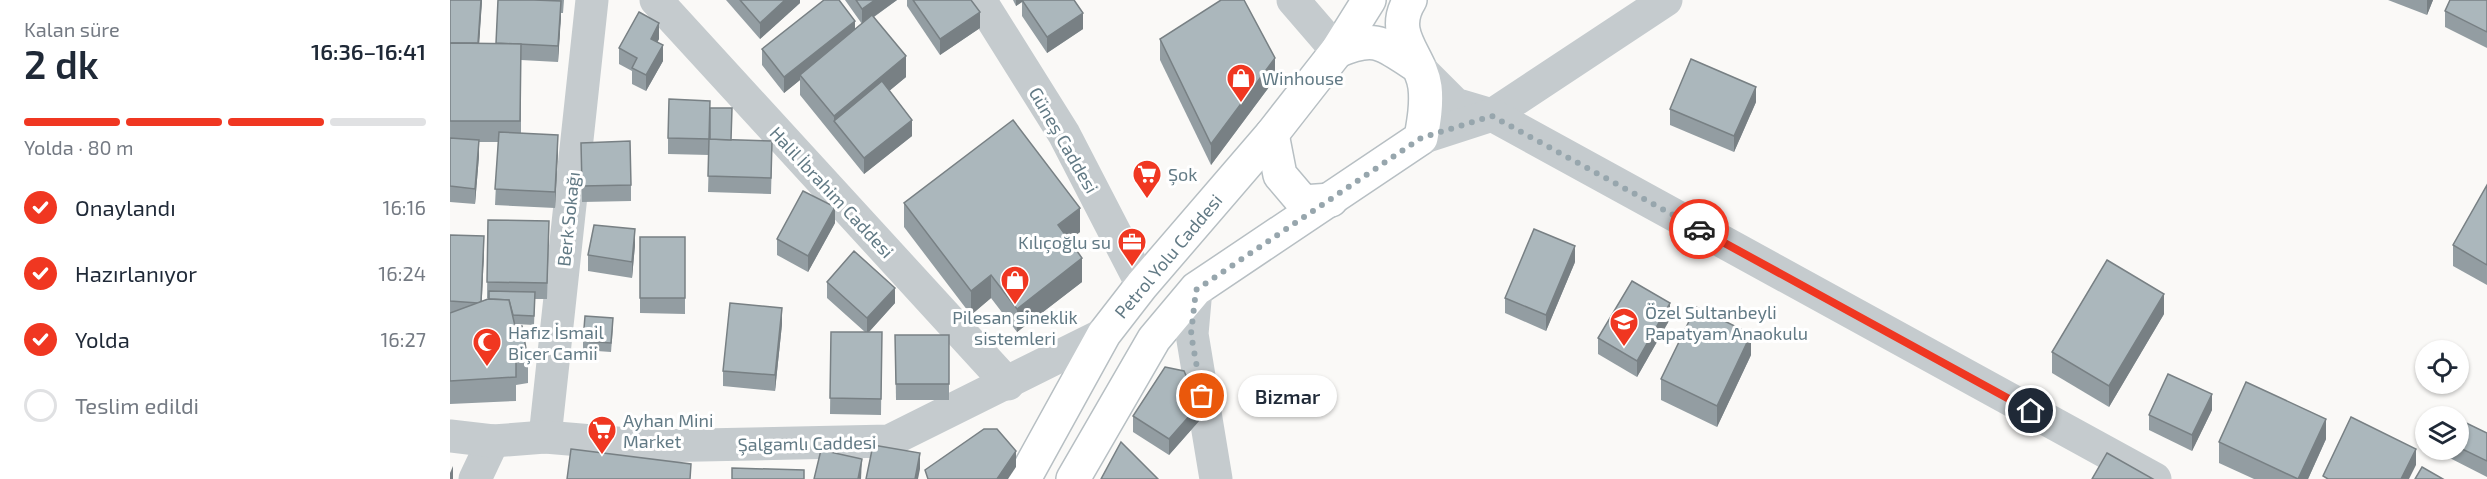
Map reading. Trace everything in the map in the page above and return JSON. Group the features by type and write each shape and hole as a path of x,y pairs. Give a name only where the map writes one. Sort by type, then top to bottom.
{"main road":[{"name":"Petrol Yolu Caddesi","path":"1024,479 1104,334 1142,285 1272,134 1337,51 1369,0"},
{"path":"1073,479 1154,339 1196,290 1421,138 1426,112 1425,85 1402,34 1410,0"},
{"path":"1337,51 1366,41 1382,43 1418,67"},
{"path":"1272,134 1280,175 1303,202 1331,200"}],"street":[{"name":"Berk Sokağı","path":"545,438 591,0"},
{"name":"Halil İbrahim Caddesi","path":"656,0 1008,384"},
{"name":"Güneş Caddesi","path":"980,0 1064,134 1142,285"},
{"path":"1293,0 1337,51"},
{"path":"1421,138 1492,116 1666,0"},
{"path":"1418,67 1455,104 1492,116 2155,479"},
{"path":"1196,290 1191,334 1216,479"},
{"name":"Şalgamlı Caddesi","path":"450,436 493,441 545,438 652,446 889,441 1008,384 1104,334"},
{"path":"475,479 493,441"}],"building":[{"path":"450,0 481,0 478,43 450,43"},
{"path":"498,0 561,1 558,46 496,43"},
{"path":"740,0 785,0 760,23"},
{"path":"824,0 839,0 855,21 784,77 762,49"},
{"path":"856,0 875,0 862,9"},
{"path":"913,0 971,0 980,12 940,39"},
{"path":"1022,0 1074,0 1083,13 1047,37"},
{"path":"1221,0 1244,0 1275,58 1211,144 1160,39"},
{"path":"2450,0 2487,0 2487,32 2445,11"},
{"path":"639,12 659,23 651,39 663,45 646,75 632,68 637,58 619,48"},
{"path":"872,15 906,56 834,116 800,75"},
{"path":"450,43 521,44 520,121 450,121"},
{"path":"1691,59 1756,87 1734,136 1670,109"},
{"path":"882,81 912,120 864,158 834,121"},
{"path":"669,99 710,101 709,139 668,138"},
{"path":"710,108 732,108 731,140 710,139"},
{"path":"1013,120 1080,208 1058,225 1082,258 1017,309 991,275 971,291 904,203"},
{"path":"499,132 558,135 555,192 495,189"},
{"path":"450,138 479,140 475,189 450,186"},
{"path":"709,139 772,141 771,178 708,176"},
{"path":"630,141 631,185 582,186 581,143"},
{"path":"2487,185 2487,265 2453,245"},
{"path":"803,191 835,207 808,256 777,239"},
{"path":"488,220 549,221 547,283 487,282"},
{"path":"594,225 635,229 632,262 588,255"},
{"path":"1534,229 1575,246 1546,315 1505,298"},
{"path":"450,235 484,236 481,302 450,301"},
{"path":"640,237 685,237 685,298 640,298"},
{"path":"854,251 895,288 867,318 827,282"},
{"path":"2107,260 2164,294 2109,386 2052,352"},
{"path":"1632,281 1670,303 1637,361 1598,338"},
{"path":"489,291 535,292 534,316 513,315 509,300 489,299"},
{"name":"Hafız İsmail Biçer Camii","path":"488,299 509,300 515,326 522,326 528,360 516,361 516,377 450,381 450,313"},
{"path":"730,303 782,308 775,375 723,371"},
{"path":"1696,307 1751,334 1717,406 1661,379"},
{"path":"585,316 613,318 611,343 583,341"},
{"path":"831,332 882,332 881,399 830,398"},
{"path":"895,335 949,335 949,384 896,384"},
{"path":"1165,367 1184,371 1199,405 1169,439 1133,416"},
{"path":"2168,374 2212,394 2192,435 2149,415"},
{"path":"2246,382 2326,419 2298,479 2219,442"},
{"path":"2351,417 2415,449 2401,479 2328,479 2323,476"},
{"path":"2469,424 2487,433 2487,461 2469,452"},
{"path":"984,429 997,429 1016,451 997,479 928,479 925,470"},
{"path":"1121,442 1158,479 1101,479"},
{"path":"873,445 920,453 915,479 866,479"},
{"path":"571,449 691,464 690,479 567,479"},
{"path":"821,450 862,459 858,479 814,479"},
{"path":"2107,453 2153,479 2092,479"},
{"path":"2422,467 2443,479 2415,479"},
{"path":"732,468 804,470 804,479 732,479"}],"way so far":[{"path":"1202,396 1191,334 1196,290 1421,138 1492,116 1699,229"}],"place":[{"name":"Winhouse","path":"1241,104"},
{"name":"Şok","path":"1147,200"},
{"name":"Kılıçoğlu su","path":"1132,268"},
{"name":"Pilesan sineklik sistemleri","path":"1015,306"},
{"name":"Özel Sultanbeyli Papatyam Anaokulu","path":"1624,348"},
{"name":"Hafız İsmail Biçer Camii","path":"487,368"},
{"name":"Bizmar","path":"1202,396"},
{"name":"Ayhan Mini Market","path":"602,456"}],"route":[{"path":"1699,229 2031,411"}]}
